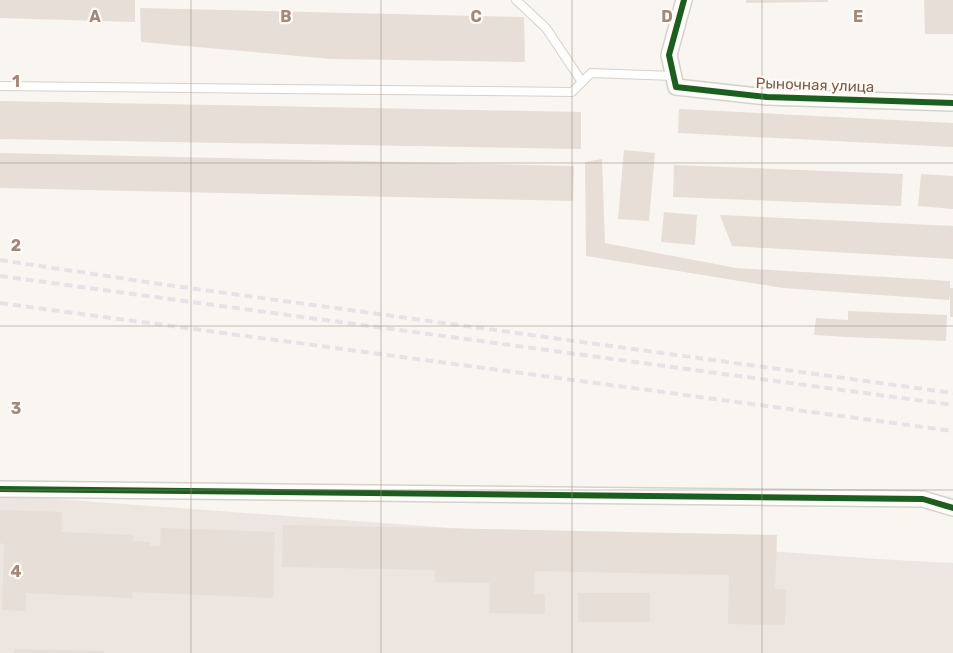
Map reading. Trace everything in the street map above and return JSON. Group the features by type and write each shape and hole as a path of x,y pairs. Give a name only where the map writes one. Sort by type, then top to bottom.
{"street":[{"path":"675,82 669,55 684,0"},
{"name":"Рыночная улица","path":"675,82 767,97 953,102"},
{"path":"0,489 923,499 953,508"}],"lane":[{"path":"516,0 546,28 582,82"},
{"path":"0,86 572,92 591,72 675,82"}],"shaded area":[{"path":"0,495 953,563 953,653 0,653"}],"building":[{"path":"0,0 135,0 135,22 0,18"},
{"path":"746,0 828,0 828,2 746,3"},
{"path":"924,0 953,0 953,34 925,34"},
{"path":"140,8 524,17 525,62 331,59 141,42"},
{"path":"0,101 581,112 581,149 0,139"},
{"path":"679,109 953,123 953,147 678,133"},
{"path":"624,150 655,153 649,221 618,219"},
{"path":"0,153 574,166 573,201 0,188"},
{"path":"602,159 605,243 736,268 950,281 950,288 953,288 953,317 950,317 950,294 949,300 783,288 586,256 585,162"},
{"path":"674,165 903,174 901,206 673,197"},
{"path":"921,174 953,176 953,209 918,206"},
{"path":"664,212 697,215 695,245 661,242"},
{"path":"720,215 953,226 953,259 732,246"},
{"path":"848,311 947,315 946,341 814,335 816,318 848,320"},
{"path":"0,510 62,512 61,532 133,535 133,541 150,542 150,546 160,546 161,528 275,532 273,598 133,592 132,598 26,593 25,611 2,610 4,544 0,543"},
{"path":"283,525 777,535 775,589 786,590 785,625 728,624 729,575 535,571 534,594 545,594 545,614 489,613 490,583 435,582 435,570 282,567"},
{"path":"578,593 650,593 650,622 578,622"},
{"path":"14,649 104,651 104,653 14,653"}],"railway":[{"path":"0,260 160,284 953,393"},
{"path":"0,276 953,405"},
{"path":"0,303 953,431"}],"cycle path":[{"path":"684,0 669,55 676,87 767,97 953,103"},
{"path":"0,489 923,499 953,508"}]}
